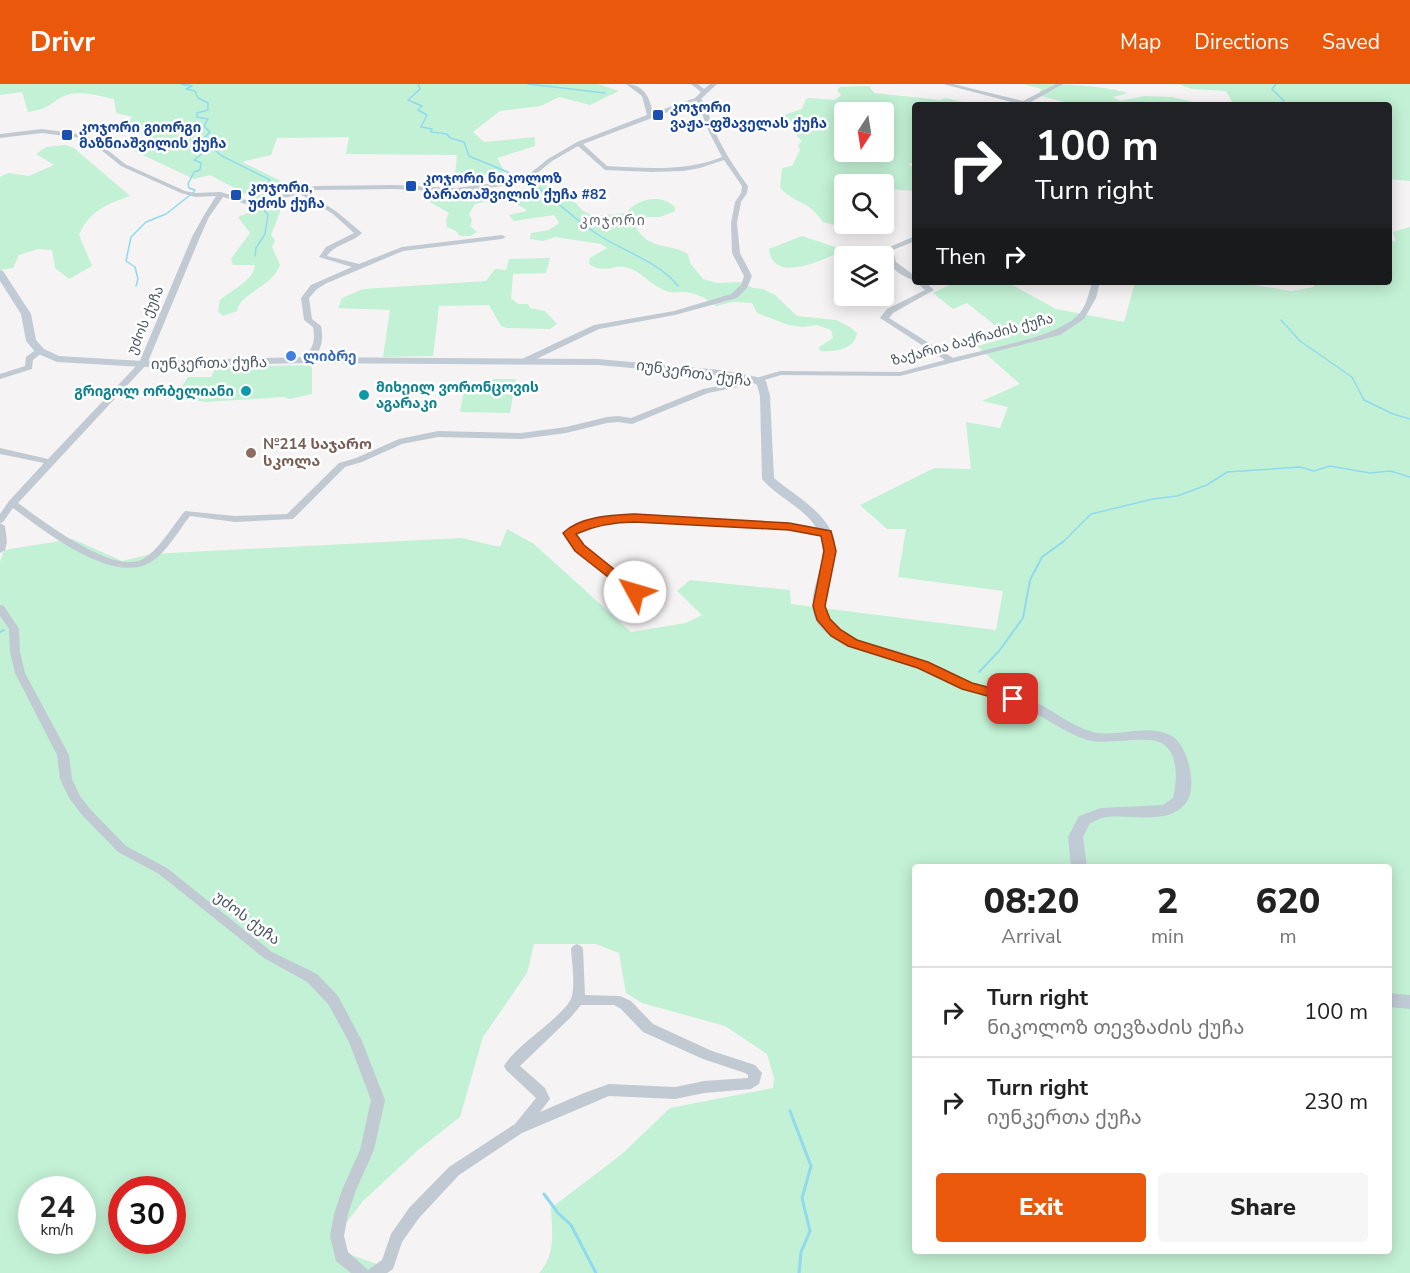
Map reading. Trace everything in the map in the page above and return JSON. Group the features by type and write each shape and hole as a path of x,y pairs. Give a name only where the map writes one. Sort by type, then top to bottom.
{"main road":[{"path":"0,273 26,314 31,341 40,351"},
{"name":"იუნკერთა ქუჩა","path":"40,351 57,359 143,364 306,360 619,363 757,380 762,383 765,396 768,479 813,514 826,534"},
{"path":"826,534 830,551 819,606 824,620 843,638 923,665 967,686 1024,702 1083,733 1102,738 1119,739 1155,735 1171,741 1180,756 1184,786 1183,798 1179,804 1165,810 1101,812 1084,819 1076,832 1074,850 1078,864"},
{"path":"1392,1000 1410,1002"}],"street":[{"path":"630,84 643,91 648,97 650,115"},
{"path":"694,84 704,92"},
{"path":"0,136 42,131 82,136 92,140 123,165 183,192 195,195 222,194 252,204 299,190 342,187 456,190 524,181 550,160 579,142 697,99 714,84"},
{"path":"946,84 1019,102"},
{"path":"1030,102 1060,84"},
{"path":"525,361 597,327 675,313 723,300 734,296 740,290 748,276 736,253 734,223 738,202 745,189 708,125 702,111 701,101 697,99"},
{"path":"579,142 605,168 675,170 709,166 728,157"},
{"path":"299,190 335,213 358,232 349,241 325,251 323,257 357,266"},
{"name":"უძოს ქუჩა","path":"0,520 12,503 143,364 196,237 222,194"},
{"path":"306,360 318,349 320,339 317,326 308,320 305,298 314,287 357,266 410,247 502,237"},
{"path":"912,239 889,249 888,255 892,264 912,277"},
{"path":"923,285 930,291 890,311 884,318 951,361"},
{"name":"ზაქარია ბაქრაძის ქუჩა","path":"12,503 65,540 108,561 129,565 142,563 151,557 188,513 235,519 290,517 342,465 399,442 438,434 521,436 566,430 607,420 618,419 632,422 706,391 780,373 795,371 893,375 1027,342 1072,326 1082,317 1092,298 1095,285"},
{"path":"0,377 29,367 29,359 40,351"},
{"path":"0,451 50,462"},
{"path":"635,592 580,548 569,533 587,524 635,518 789,527 826,534"},
{"path":"0,526 2,542 0,550"},
{"name":"უძოს ქუჩა","path":"0,608 14,629 15,652 20,673 63,755 66,779 86,812 122,849 163,871 268,955 312,978 333,1000 356,1041 378,1100 367,1150 346,1198 337,1236 341,1256 362,1273"},
{"path":"517,1129 543,1099 540,1092 512,1066 541,1035 571,1010 577,1000 577,949"},
{"path":"374,1273 388,1264 396,1239 414,1213 454,1171 517,1129 609,1090 675,1093 704,1087 751,1083 754,1080 756,1073 750,1069 708,1055 648,1028 626,1005 615,1000 577,1000"}],"green space":[{"path":"0,84 598,84 619,91 590,105 559,97 541,106 500,111 473,132 484,142 535,137 535,146 497,158 505,172 492,175 455,175 457,155 346,154 349,137 277,138 271,155 242,162 287,184 285,192 259,201 210,175 194,179 130,149 143,136 126,121 133,117 116,113 114,99 88,94 68,95 43,108 28,112 22,92 0,95"},
{"path":"1023,84 1089,86 1128,93 1113,97 1120,101 1145,96 1172,97 1193,102 1064,102 1037,95 1042,89"},
{"path":"1178,84 1410,84 1410,181 1392,179 1392,102 1232,102 1226,91 1192,89"},
{"path":"869,86 874,93 940,100 946,98 963,102 912,102 912,163 908,164 912,166 912,191 894,189 894,174 834,174 834,225 823,222 812,209 780,188 782,168 792,166 800,150 798,145 802,141 796,135 803,127 784,119 784,115 802,109 806,99 835,100 841,95 837,90 840,87"},
{"path":"65,145 74,148 130,196 93,214 83,227 79,235 92,266 69,279 55,268 52,250 38,249 19,255 13,268 0,270 0,177 8,173 29,176 54,165 36,154 46,147"},
{"path":"542,182 558,193 569,196 583,211 594,216 626,213 642,201 656,199 669,203 675,207 675,211 660,217 639,217 635,226 647,240 688,254 690,263 703,279 717,283 740,282 753,288 763,289 775,295 797,316 836,320 850,327 857,333 855,339 843,349 820,351 819,347 833,338 831,330 817,325 803,327 789,325 757,313 752,303 733,302 716,306 693,293 669,292 629,268 600,269 589,264 590,258 607,248 601,244 555,237 543,241 530,239 531,233 549,230 559,223 554,215 514,221 509,215 527,211 510,203 475,204 469,214 472,220 470,226 477,232 470,236 460,236 456,231 447,227 446,220 449,213 430,202 434,197 487,189 526,192 531,189 530,185"},
{"path":"278,201 284,202 271,235 275,240 272,247 280,265 270,279 244,299 237,311 223,316 218,311 220,300 247,280 255,265 233,265 231,259 250,233 238,217"},
{"path":"1410,227 1410,1273 539,1273 551,1251 551,1208 622,1154 670,1108 773,1088 774,1078 767,1054 725,1026 642,1003 626,993 619,953 596,944 534,944 527,973 483,1037 460,1117 418,1150 363,1201 343,1227 345,1253 380,1265 384,1273 0,1273 0,562 4,550 73,539 122,561 151,554 461,538 500,547 507,529 534,544 631,632 686,623 702,615 677,591 690,580 790,590 791,604 996,630 1003,591 898,577 906,529 887,529 860,505 934,468 971,469 966,422 1000,428 1008,407 982,401 1020,384 977,346 1010,337 967,303 953,309 933,293 949,285 1012,285 1056,309 1124,322 1134,285 1254,285 1291,291 1314,287 1313,285 1392,285 1392,242 1396,241 1393,232"},
{"path":"802,236 834,247 834,255 811,264 789,268 779,266 773,260 769,249"},
{"path":"550,258 546,273 513,274 511,298 518,304 528,304 530,308 545,311 557,324 550,329 501,326 489,305 439,306 433,356 383,357 390,310 338,308 342,298 363,289 486,281 495,269 506,270 509,259"},
{"path":"312,365 312,394 290,399 284,397 206,402 174,397 188,377 211,377 216,367"},
{"path":"489,379 516,379 510,413 460,412 464,390 486,391"}],"waterway":[{"path":"136,286 138,279 135,267 126,261 131,237 146,222 166,214 194,192 195,190 189,188 188,184 194,172 200,170 201,163 194,160 212,146 215,139 205,137 210,132 204,126 208,119 197,117 197,113 208,110 208,103 198,98 195,91 186,89 192,86 181,84"},
{"path":"418,84 420,89 408,100 422,106 418,110 427,115 421,127 432,129 431,132 447,134 450,138 464,142 469,156 532,184 604,239 649,262 678,286"},
{"path":"528,84 605,93"},
{"path":"1276,84 1272,89 1283,102"},
{"path":"211,147 222,156 270,180 258,202 268,215 265,234 256,248 255,256"},
{"path":"1281,320 1300,341 1352,377 1364,400 1393,414 1410,419"},
{"path":"1064,541 1091,514 1153,499 1177,496 1207,485 1227,472 1300,467 1314,471 1330,466 1370,473 1390,471 1410,477"},
{"path":"979,672 999,651 1023,618 1030,580 1042,557 1064,541"},
{"path":"0,632 4,630"},
{"path":"790,1111 811,1166 802,1198 810,1231 801,1252 799,1273"},
{"path":"544,1194 558,1213 571,1225 596,1273"}],"place":[{"name":"კოჯორი ვაჟა-ფშაველას ქუჩა","path":"658,115"},
{"name":"კოჯორი გიორგი მაზნიაშვილის ქუჩა","path":"67,135"},
{"name":"კოჯორი ნიკოლოზ ბარათაშვილის ქუჩა #82","path":"411,186"},
{"name":"კოჯორი, უძოს ქუჩა","path":"236,195"},
{"name":"ლიბრე","path":"291,356"},
{"name":"გრიგოლ ორბელიანი","path":"246,391"},
{"name":"მიხეილ ვორონცოვის აგარაკი","path":"364,395"},
{"name":"№214 საჯარო სკოლა","path":"251,453"}],"district":[{"name":"კოჯორი","path":"613,220"}],"route":[{"path":"635,592 580,548 569,533 587,524 635,518 789,527 826,534 830,551 819,606 820,613 829,627 852,643 896,655 967,686 1013,699"}]}
